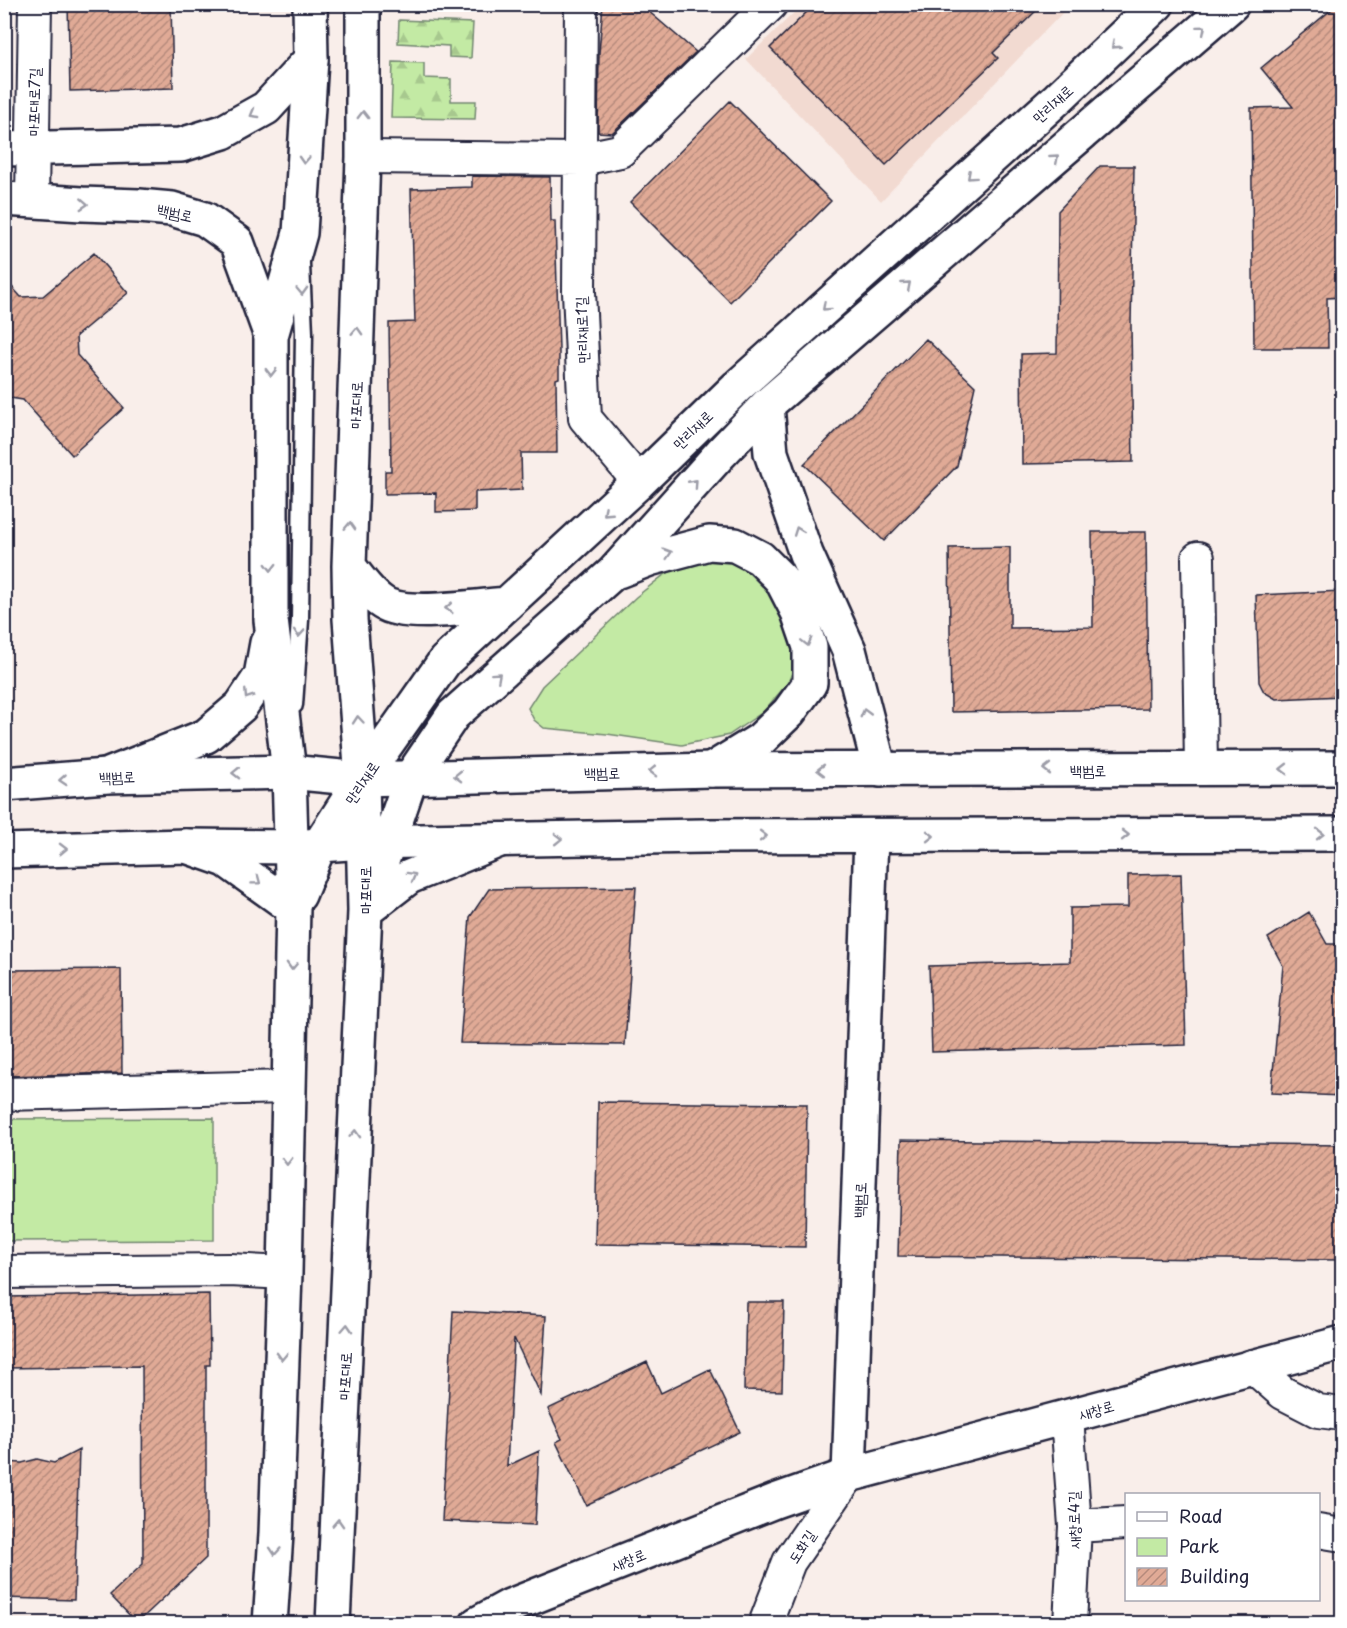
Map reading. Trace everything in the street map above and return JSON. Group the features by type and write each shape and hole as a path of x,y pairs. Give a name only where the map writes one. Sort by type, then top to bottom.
{"main road":[{"path":"270,1623 276,1534 285,1273 294,908 306,845 289,772 271,621 271,336 300,233 311,60 310,4"},
{"name":"마포대로","path":"333,1623 365,911 377,842 362,778 350,619 349,566 363,157 363,4"},
{"name":"만리재로","path":"306,845 362,778 444,662 639,482 738,386 1058,98 1157,4"},
{"path":"377,842 411,777 453,715 613,573 767,405 1232,4"},
{"path":"18,148 181,145 223,132 266,108 311,60"},
{"name":"백범로","path":"18,199 172,209 205,219 237,243 271,336"},
{"path":"767,405 771,453 806,554 849,650 880,770"},
{"path":"613,573 649,559 709,543 735,545 760,558 781,579 798,612 810,647 810,683 789,712 760,740 711,770"},
{"path":"349,566 368,590 385,604 402,610 507,604"},
{"path":"106,776 206,736 241,706 261,676 271,621"},
{"name":"백범로","path":"4,784 106,776 289,772 362,778 711,770 1342,768"},
{"path":"4,850 704,836 1342,834"},
{"name":"백범로","path":"849,1475 872,836"},
{"path":"365,911 409,877 500,840"},
{"path":"186,846 226,860 294,908"},
{"name":"새창로","path":"477,1623 512,1615 775,1501 849,1475 1342,1343"}],"street":[{"name":"마포대로7길","path":"18,199 18,148 35,4"},
{"name":"만리재로1길","path":"581,4 579,292 585,418 639,482"},
{"path":"363,157 580,159 620,151 771,4"},
{"path":"1198,558 1201,769"},
{"path":"4,1094 288,1087"},
{"path":"4,1272 230,1269 285,1273"},
{"path":"1252,1366 1282,1393 1318,1411 1342,1414"},
{"name":"새창로4길","path":"1067,1417 1075,1526 1070,1623"},
{"name":"도화길","path":"765,1623 789,1562 849,1475"},
{"path":"1075,1526 1125,1523"},
{"path":"1320,1531 1342,1535"}],"lane":[{"path":"289,772 300,620 304,333 300,233"}],"shaded area":[{"path":"802,5 1070,5 881,201 746,59"}],"green space":[{"path":"399,20 473,23 471,58 449,57 449,46 398,43"},
{"path":"393,62 424,63 424,78 451,79 451,101 476,101 475,119 391,118"},
{"path":"725,553 774,584 799,654 788,683 763,712 729,735 682,745 544,728 534,720 528,708 542,686 636,597 664,575 695,558"},
{"path":"214,1118 214,1240 5,1241 5,1119"}],"building":[{"path":"68,4 171,4 173,88 70,91"},
{"path":"603,4 640,4 696,52 612,133 598,132 599,53"},
{"path":"815,4 1043,4 993,53 998,58 886,165 770,48"},
{"path":"1338,4 1342,4 1342,297 1327,298 1328,348 1254,348 1251,108 1293,107 1261,68"},
{"path":"730,101 831,201 730,302 630,202"},
{"path":"1100,166 1134,166 1131,325 1133,462 1022,464 1021,354 1057,353 1058,211"},
{"path":"472,176 550,177 551,221 555,221 559,350 559,378 556,379 557,453 521,453 522,490 475,492 475,511 436,512 436,493 385,494 385,471 391,471 389,323 415,322 411,189 472,187"},
{"path":"94,253 128,293 76,336 77,355 124,408 72,455 23,400 4,397 4,278 21,297 43,296"},
{"path":"926,339 975,386 957,466 884,541 804,464"},
{"path":"1092,532 1146,532 1148,709 951,712 949,548 1010,547 1010,628 1093,627"},
{"path":"1342,591 1342,696 1276,699 1264,692 1259,682 1256,595"},
{"path":"1181,874 1186,1045 932,1052 929,966 1070,962 1070,908 1128,907 1128,875"},
{"path":"636,887 625,1045 460,1043 470,917 489,889"},
{"path":"1309,912 1327,944 1342,944 1342,1096 1271,1093 1283,966 1268,938"},
{"path":"121,969 122,1073 4,1076 4,970"},
{"path":"598,1102 807,1104 805,1247 595,1244"},
{"path":"901,1140 1342,1145 1342,1260 898,1256"},
{"path":"209,1294 210,1365 206,1365 206,1558 137,1623 110,1595 143,1564 142,1366 4,1368 4,1297"},
{"path":"746,1302 784,1302 782,1391 744,1390"},
{"path":"453,1311 546,1316 541,1395 514,1338 507,1466 539,1451 535,1525 442,1521"},
{"path":"647,1362 661,1393 710,1369 740,1432 586,1505 556,1442 562,1439 548,1409"},
{"path":"79,1450 74,1600 4,1598 4,1462 22,1463 37,1459 54,1463"}]}
